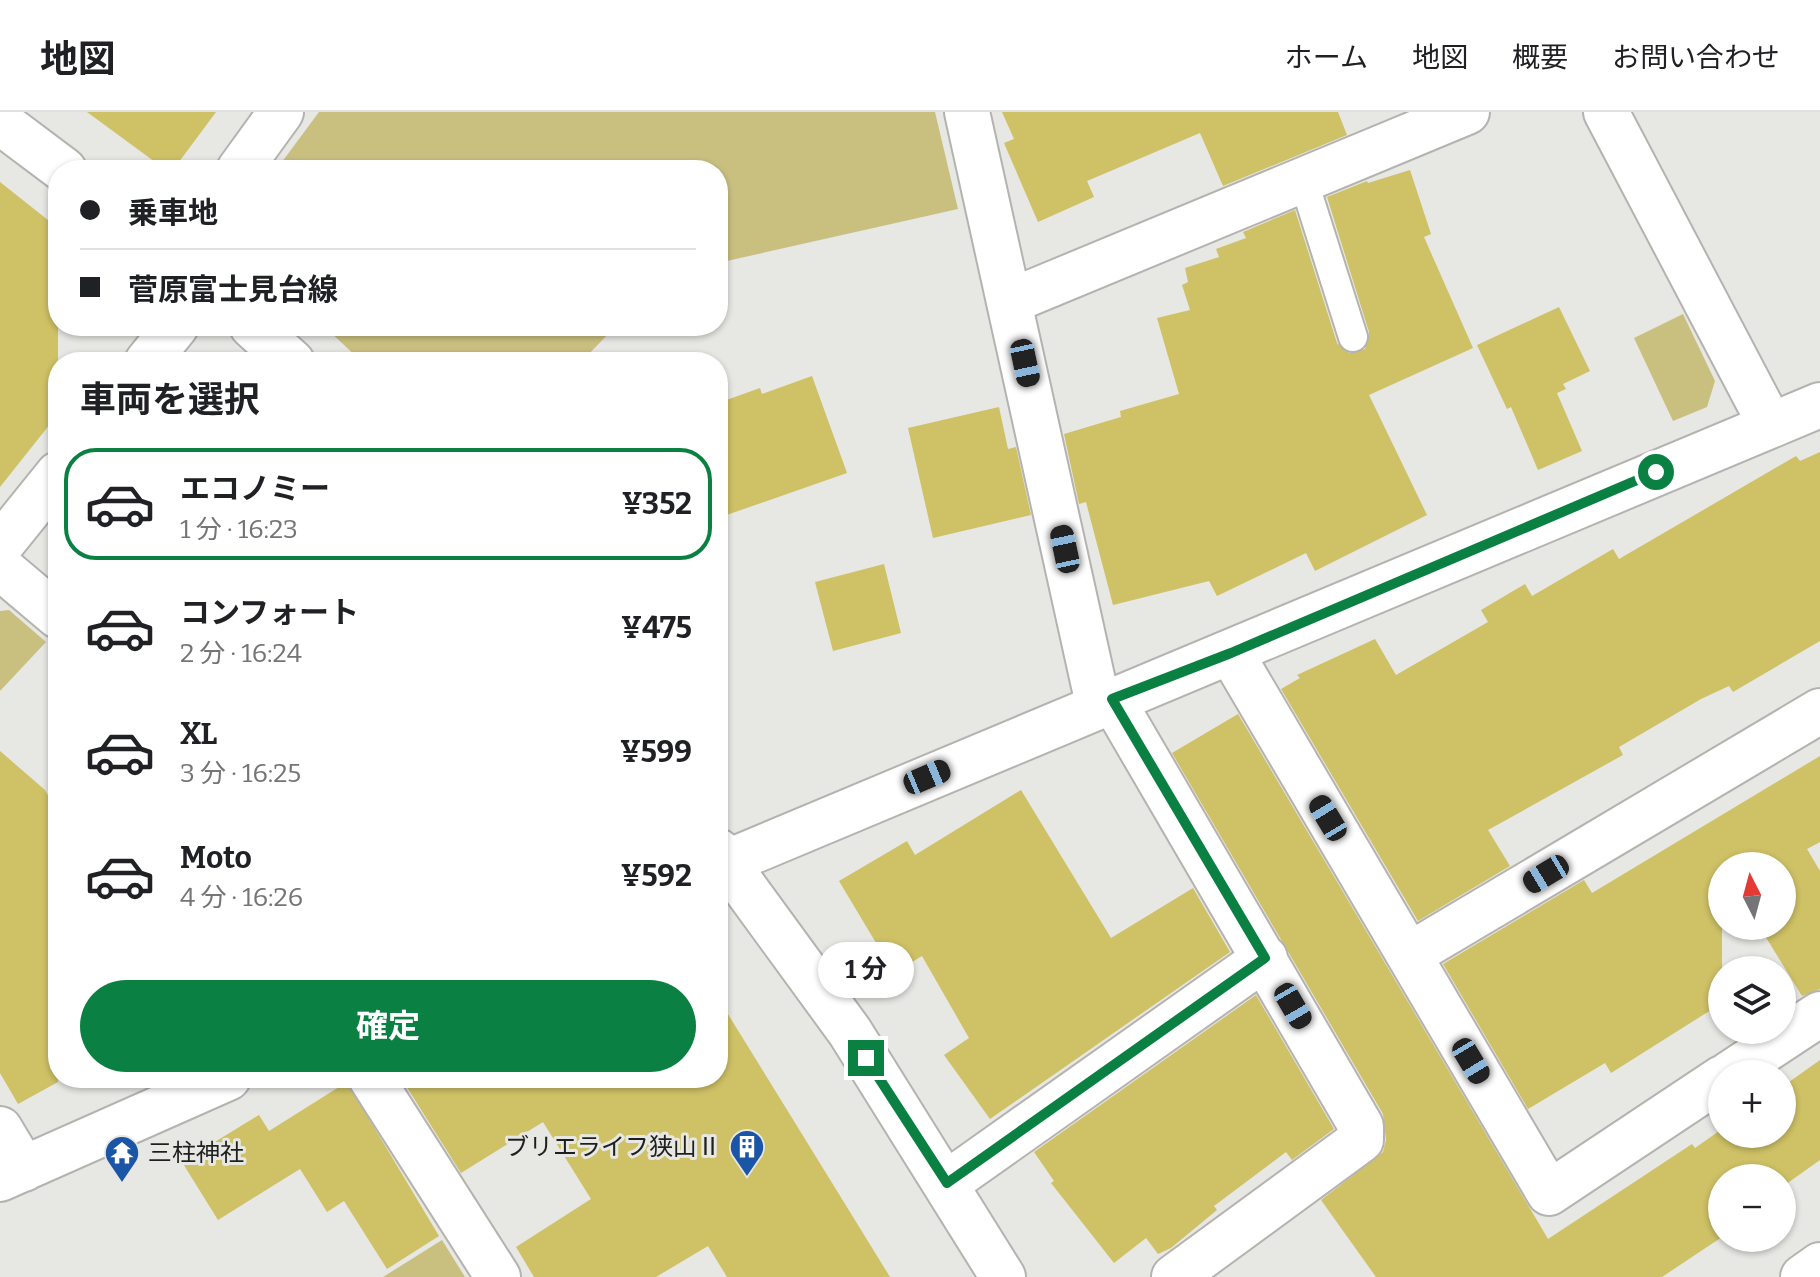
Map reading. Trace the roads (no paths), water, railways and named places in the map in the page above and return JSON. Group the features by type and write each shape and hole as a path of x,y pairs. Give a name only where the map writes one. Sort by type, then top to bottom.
{"street":[{"path":"246,160 281,112"},
{"path":"967,112 1105,702 1265,958 1361,1126 1361,1140 1174,1277"},
{"path":"1011,301 1467,112"},
{"path":"1606,112 1770,424"},
{"path":"0,122 51,160"},
{"path":"155,352 168,336"},
{"path":"263,336 281,352"},
{"path":"728,857 1231,653 1820,405"},
{"path":"0,546 48,486"},
{"path":"0,567 48,608"},
{"path":"1231,653 1549,1193 1708,1087"},
{"path":"1409,955 1820,711"},
{"path":"728,869 850,1032 1003,1277"},
{"path":"947,1183 1265,958"},
{"path":"1750,1060 1820,1014"},
{"path":"0,1129 12,1174 206,1088"},
{"path":"377,1088 498,1277"},
{"path":"1803,1277 1820,1265"}],"lane":[{"path":"1304,182 1353,337"}],"place":[{"name":"ブリエライフ狭山Ⅱ","path":"747,1178"},
{"name":"三柱神社","path":"122,1184"}]}
